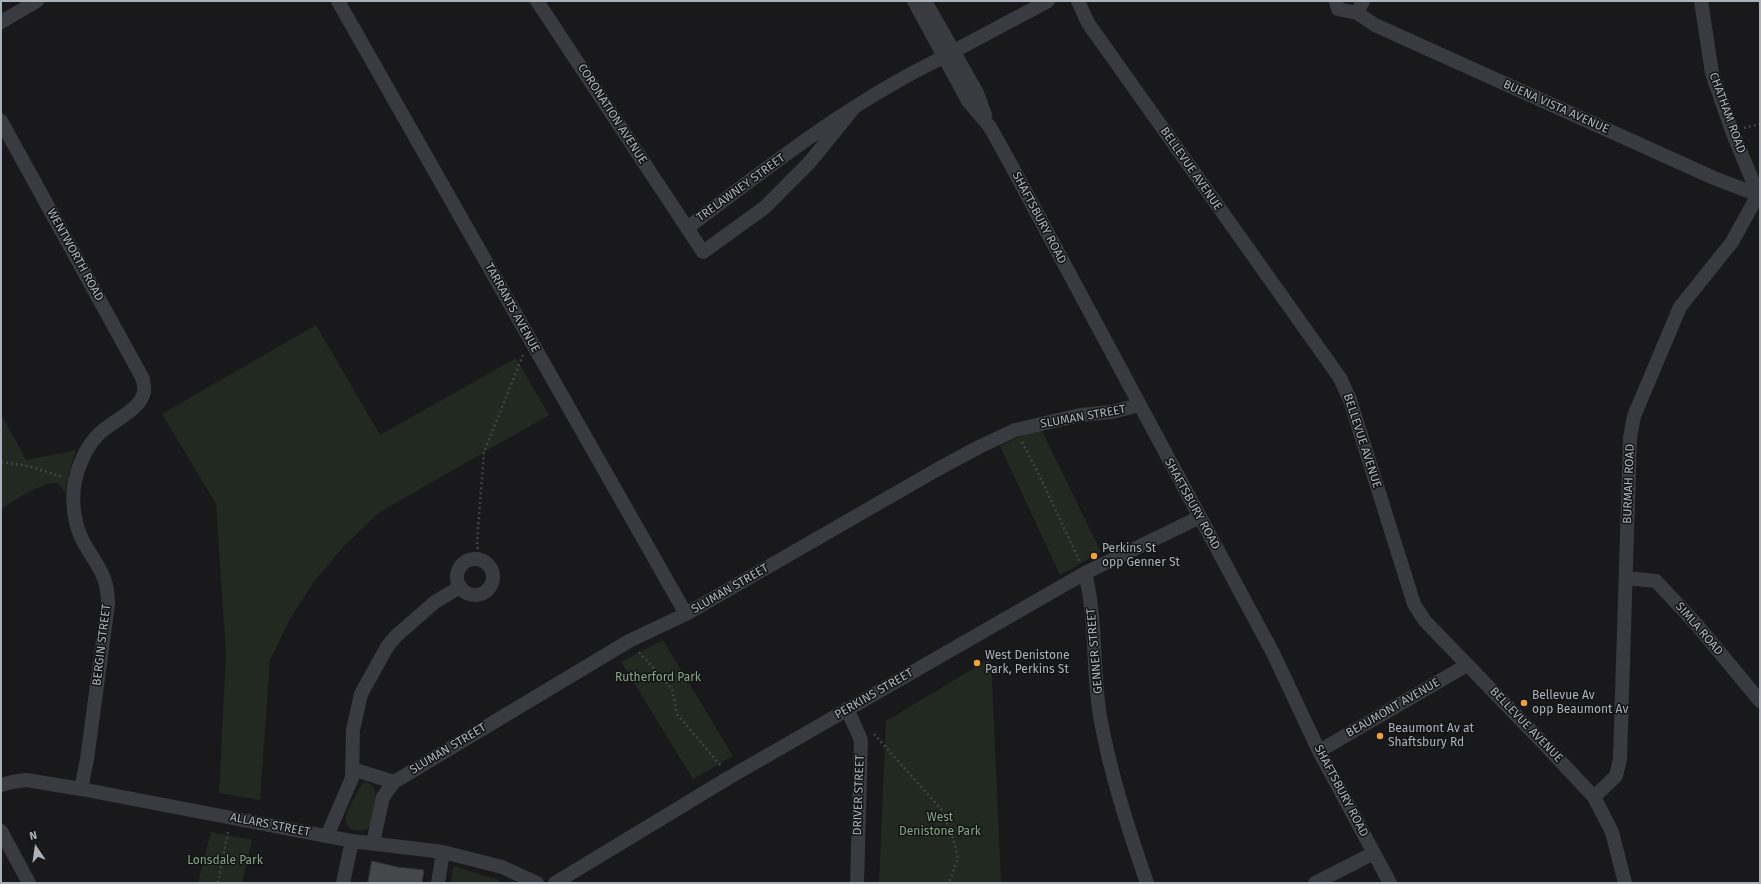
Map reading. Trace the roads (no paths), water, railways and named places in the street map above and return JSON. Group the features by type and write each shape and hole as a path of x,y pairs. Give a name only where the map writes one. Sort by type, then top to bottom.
{"street":[{"path":"1,22 37,1"},
{"name":"TARRANTS AVENUE","path":"338,1 686,614"},
{"name":"SHAFTSBURY ROAD","path":"914,1 949,54"},
{"name":"SHAFTSBURY ROAD","path":"925,1 968,101 990,127 1273,653 1319,751 1390,883"},
{"name":"TRELAWNEY STREET","path":"853,109 809,163 764,208 703,252 687,228 834,120 910,74 1048,1"},
{"name":"BELLEVUE AVENUE","path":"1078,1 1088,23 1340,378 1350,400 1414,604 1425,621 1594,798 1612,832 1625,883"},
{"name":"BUENA VISTA AVENUE","path":"1336,1 1338,9 1360,7 1375,25 1759,197"},
{"name":"CHATHAM ROAD","path":"1701,1 1712,73 1732,131 1759,197"},
{"name":"CORONATION AVENUE","path":"539,2 687,228"},
{"name":"WENTWORTH ROAD","path":"1,121 137,366 143,379 144,391"},
{"name":"BURMAH ROAD","path":"1594,798 1616,776 1620,759 1630,438 1634,416 1680,307 1732,242 1759,197"},
{"name":"BERGIN STREET","path":"81,789 87,759 106,625 108,598 102,571 84,542 77,524 73,502 75,481 84,457 96,437 138,403 144,391"},
{"name":"SLUMAN STREET","path":"373,843 383,797 394,782 629,641 686,614 938,469 1015,430 1080,415 1112,412 1139,405"},
{"name":"PERKINS STREET","path":"555,883 730,777 1085,573 1200,517"},
{"path":"471,559 479,559 487,562 494,577 492,585 487,591 472,595 465,592 460,587 456,579 458,570 462,563 471,559"},
{"name":"GENNER STREET","path":"1085,573 1092,608 1100,714 1110,762 1129,829 1147,883"},
{"name":"SIMLA ROAD","path":"1626,578 1656,581 1697,625 1760,701"},
{"path":"328,836 352,778 353,730 361,694 388,647 407,625 436,602 460,587"},
{"name":"BEAUMONT AVENUE","path":"1319,751 1468,665"},
{"name":"DRIVER STREET","path":"847,709 861,740 856,883"},
{"path":"352,769 394,782"},
{"name":"ALLARS STREET","path":"1,786 12,782 26,780 231,817 352,841 443,852 502,867 537,883"},
{"path":"1,831 29,883"},
{"path":"343,883 352,841"},
{"path":"438,883 443,852"},
{"path":"1315,883 1374,854"}],"place":[{"name":"Perkins St opp Genner St","path":"1094,556"},
{"name":"West Denistone Park, Perkins St","path":"977,663"},
{"name":"Bellevue Av opp Beaumont Av","path":"1524,703"},
{"name":"Beaumont Av at Shaftsbury Rd","path":"1380,736"}],"park label":[{"name":"Rutherford Park","path":"658,678"},
{"name":"West Denistone Park","path":"940,825"},
{"name":"Lonsdale Park","path":"225,861"}]}
